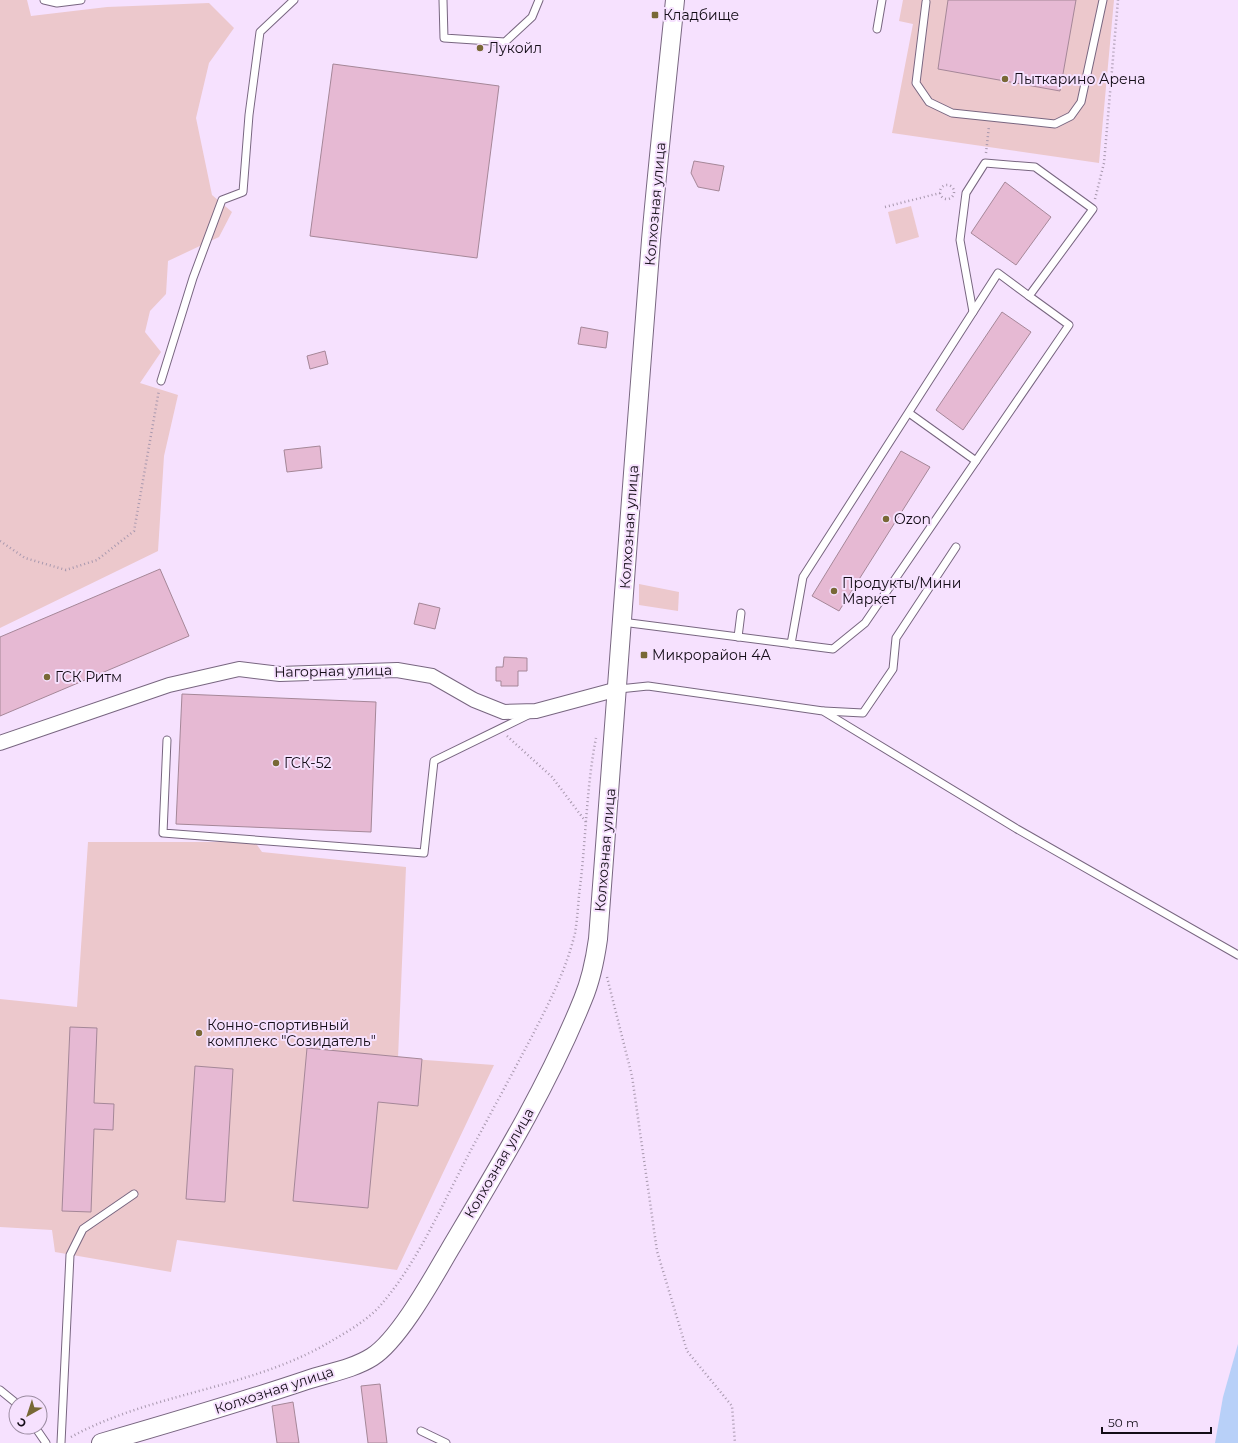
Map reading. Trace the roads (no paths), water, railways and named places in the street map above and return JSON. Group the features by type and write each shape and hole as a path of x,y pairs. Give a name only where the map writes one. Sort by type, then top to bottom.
{"street":[{"name":"Колхозная улица","path":"101,1443 359,1364 382,1350 395,1334 430,1283 500,1164 533,1104 584,997 595,960 598,940 651,239 675,0"},
{"name":"Нагорная улица","path":"0,743 169,685 239,669 280,674 397,670 432,676 474,700 504,712 536,711 618,689"}],"lane":[{"path":"44,0 57,3 81,0"},
{"path":"160,381 193,278 222,200 243,192 249,115 260,32 294,0"},
{"path":"443,0 444,38 505,42 532,17 539,0"},
{"path":"877,29 882,0"},
{"path":"925,1 916,83 929,102 952,112 1055,124 1071,116 1081,102 1103,0"},
{"path":"973,312 960,240 966,193 985,163 1035,167 1093,209 1029,296"},
{"path":"621,622 791,644 833,649 865,623 1069,325 998,274 803,577 791,644"},
{"path":"909,413 976,461"},
{"path":"618,689 648,686 823,711 863,713 893,669 896,638 956,547"},
{"path":"738,637 741,613"},
{"path":"167,740 163,833 424,853 434,761 536,711"},
{"path":"823,711 1017,829 1238,955"},
{"path":"61,1443 70,1255 83,1229 134,1194"},
{"path":"0,1390 8,1396"},
{"path":"421,1432 446,1443"}],"water":[{"path":"1238,1344 1238,1443 1215,1443 1223,1397"}],"place":[{"name":"Кладбище","path":"655,15"},
{"name":"Лукойл","path":"480,48"},
{"name":"Лыткарино Арена","path":"1005,79"},
{"name":"Ozon","path":"886,519"},
{"name":"Продукты/Мини Маркет","path":"834,591"},
{"name":"Микрорайон 4А","path":"644,655"},
{"name":"ГСК Ритм","path":"47,677"},
{"name":"ГСК-52","path":"276,763"},
{"name":"Конно-спортивный комплекс \"Созидатель\"","path":"199,1033"}]}
